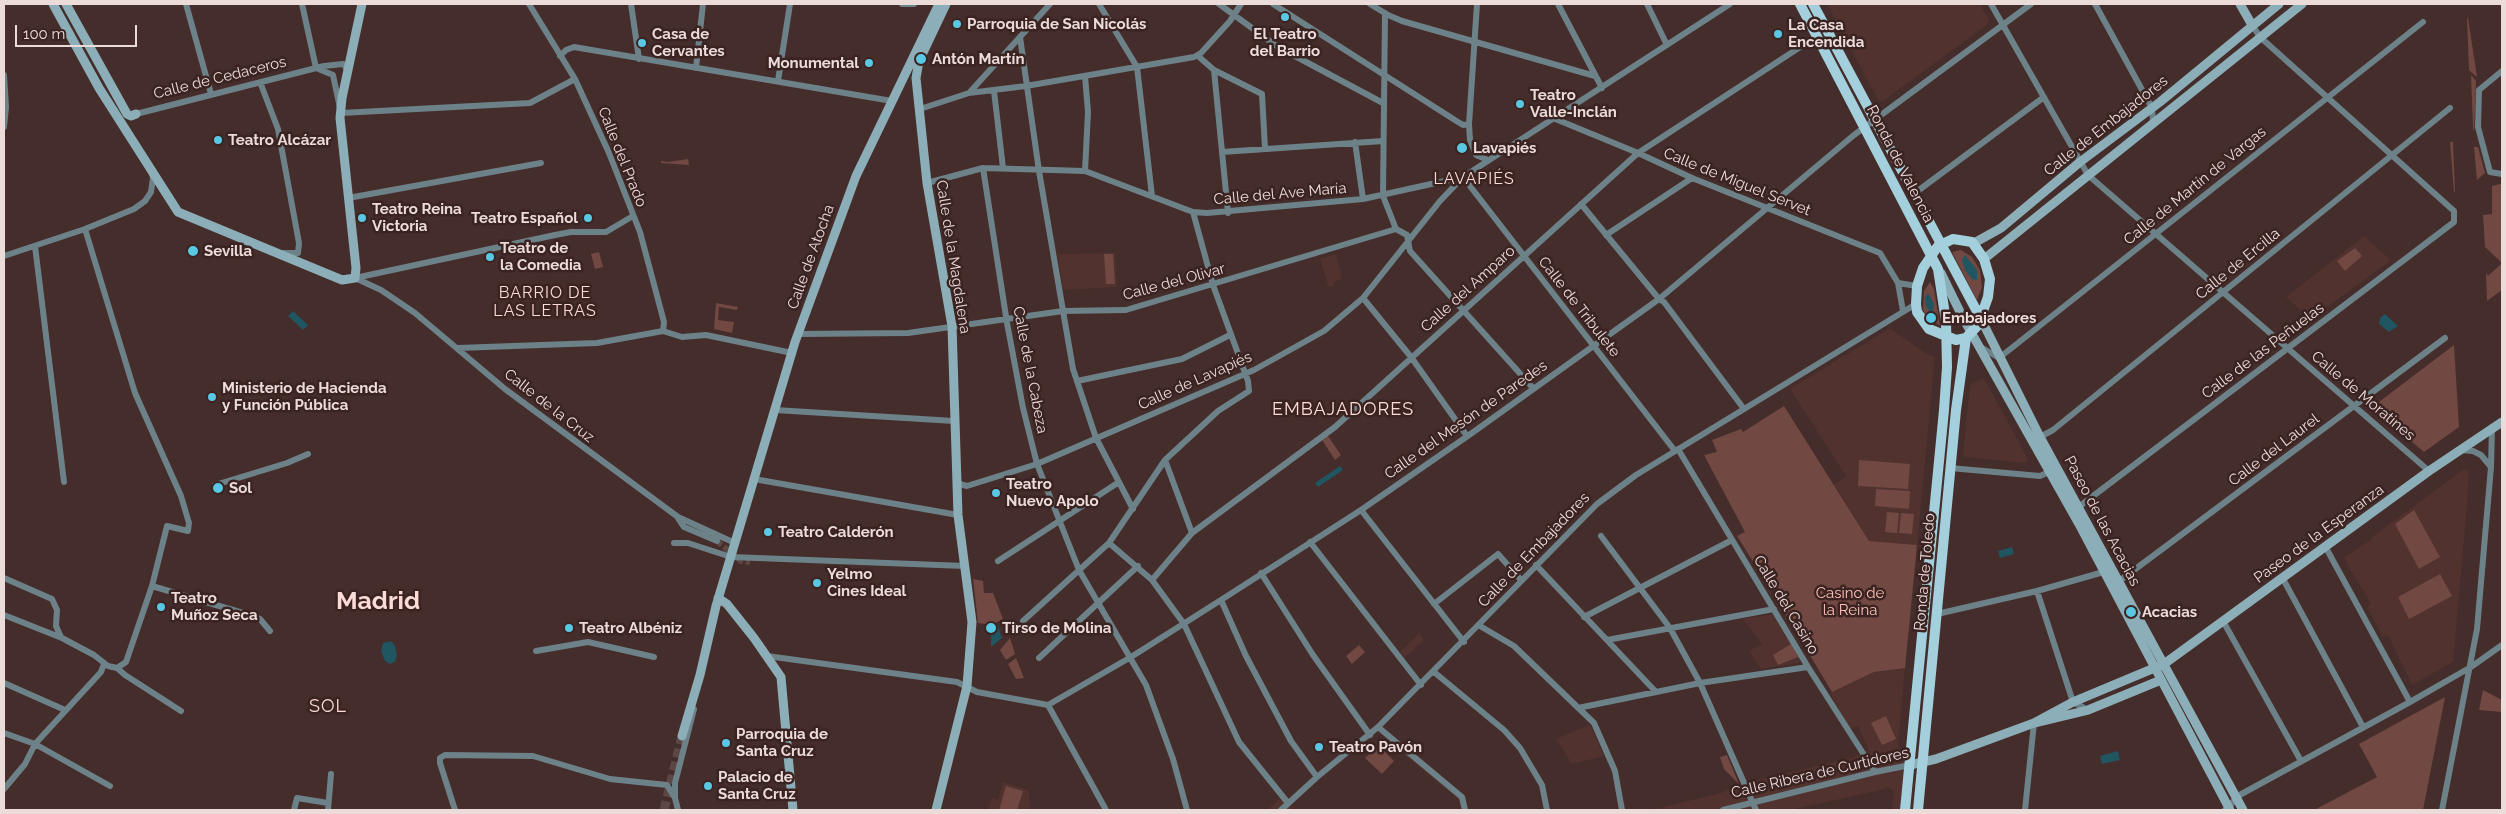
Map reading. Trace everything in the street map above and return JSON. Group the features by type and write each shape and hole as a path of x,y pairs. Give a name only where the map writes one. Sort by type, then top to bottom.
{"main road":[{"name":"Ronda de Valencia","path":"1800,4 1938,268 1947,341"},
{"name":"Ronda de Valencia","path":"1813,4 1941,244"},
{"path":"1953,239 1974,243 1989,270 1990,288 1981,319 1970,335 1947,341 1929,329 1924,323 1916,304 1916,286 1931,255 1941,244 1953,239"},
{"name":"Paseo de las Acacias","path":"1941,244 1981,319"},
{"name":"Ronda de Toledo","path":"1918,810 1959,375 1970,335"},
{"name":"Ronda de Toledo","path":"1905,810 1944,410 1947,341"}],"street":[{"path":"53,4 98,88 178,212 216,229 282,253 331,276 342,280 355,278 554,235 571,232 606,232 633,216"},
{"path":"66,4 127,114 134,115 128,134"},
{"path":"186,4 211,94"},
{"path":"302,4 316,68 333,75 341,113 356,268 355,278"},
{"path":"341,113 362,4"},
{"name":"Calle del Prado","path":"529,4 575,79 595,118 640,232 664,322 663,331"},
{"path":"631,4 638,58"},
{"path":"696,68 703,4"},
{"path":"778,82 790,4"},
{"path":"902,4 914,4"},
{"name":"Calle de Atocha","path":"700,675 718,598 798,334 856,176 939,4"},
{"name":"Calle de la Magdalena","path":"936,810 967,686 972,622 958,515 952,326 928,183 917,67 946,4"},
{"path":"969,94 1050,4"},
{"path":"1099,4 1137,67 1152,196"},
{"path":"1219,4 1278,47 1382,103"},
{"path":"920,109 969,94 1198,56 1241,4"},
{"path":"1273,4 1458,122 1463,125 1469,124"},
{"path":"1477,4 1469,124 1473,152 1479,157 1488,160"},
{"path":"1558,4 1602,88"},
{"path":"1646,4 1667,45"},
{"path":"1463,177 1730,4"},
{"name":"Calle de Moratines","path":"1991,4 2088,174 2429,471"},
{"name":"Calle del Mesón de Paredes","path":"1048,705 1131,657 1222,600 1361,510 1467,436 1659,299 1865,127 2032,4"},
{"path":"2096,4 2152,108 2153,122"},
{"path":"2240,4 2260,37 2393,157"},
{"name":"Calle de Embajadores","path":"1974,243 2001,228 2080,162 2152,108 2280,4"},
{"name":"Calle de Embajadores","path":"1984,259 2302,4"},
{"path":"1375,5 1396,19 1595,76"},
{"path":"1385,13 1382,103 1383,196 1396,229 1407,235 1410,251 1533,388"},
{"name":"Calle de Martín de Vargas","path":"1999,358 2423,22"},
{"name":"Calle del Amparo","path":"1152,580 1192,533 1335,427 1638,153 1817,36"},
{"path":"1020,37 1039,171 1076,380 1096,438 1133,509"},
{"path":"560,56 566,50 574,47 892,101"},
{"path":"1198,56 1214,70 1262,94 1265,148"},
{"name":"Calle de Cedaceros","path":"134,115 316,68 343,64 348,70"},
{"path":"1214,70 1228,213"},
{"path":"2502,71 2479,90 2478,127 2490,172 2502,174"},
{"path":"4,75 6,108 4,127"},
{"path":"1085,76 1088,112 1085,171"},
{"path":"341,113 530,103 575,79"},
{"path":"260,82 278,129 299,250 294,254 282,253"},
{"path":"994,91 1003,168"},
{"path":"1914,193 2044,97"},
{"name":"Calle de Ercilla","path":"2040,437 2053,430 2393,157 2450,108"},
{"name":"Calle de Miguel Servet","path":"1553,118 1638,153 1692,178 1880,253 1898,283 1903,310"},
{"path":"1222,152 1383,140"},
{"path":"1355,142 1362,199"},
{"name":"Calle de las Peñuelas","path":"2075,510 2453,225 2454,211 2393,157"},
{"path":"348,198 541,163"},
{"path":"4,256 86,229 145,202 153,189 153,178 149,168"},
{"name":"Calle del Ave María","path":"928,183 983,168 1085,171 1193,212 1228,213 1383,196 1463,177"},
{"name":"Calle de la Cabeza","path":"983,168 1023,408 1037,464 1078,570 1131,657 1150,695 1173,759 1187,810"},
{"name":"Calle de Lavapiés","path":"956,482 967,486 1037,464 1244,375 1324,330 1363,298 1440,201 1463,177"},
{"name":"Calle de Tribulete","path":"1463,177 1676,450"},
{"path":"1606,235 1692,178"},
{"path":"1580,204 1659,299 1664,302 1744,409"},
{"path":"1023,621 1109,542 1165,460 1218,411 1249,391 1248,381 1244,375 1213,285 1193,212"},
{"path":"86,229 135,393 181,496 188,523 188,531 167,526 152,586 126,662 118,668"},
{"name":"Calle del Olivar","path":"798,334 908,333 1063,311 1126,310 1396,229"},
{"path":"35,246 64,482"},
{"name":"Paseo de las Acacias","path":"1938,268 1970,335 1982,348 2049,472 2075,510"},
{"name":"Calle de la Cruz","path":"355,278 394,298 458,348 505,389 678,517 735,543"},
{"path":"1898,283 1916,286"},
{"path":"1363,298 1411,357 1467,436"},
{"name":"Calle de Embajadores","path":"1281,810 1317,776 1370,735 1480,626 1521,580 1597,504 1636,475 1903,310 1916,304"},
{"name":"Paseo de las Acacias","path":"1981,319 2075,510 2108,570 2154,668 2228,810"},
{"path":"458,348 604,342 663,331 682,337 706,335 792,353"},
{"path":"1076,380 1182,359 1230,334"},
{"name":"Calle del Laurel","path":"2118,582 2445,338"},
{"path":"1982,348 1999,358"},
{"path":"775,410 954,421"},
{"name":"Paseo de la Esperanza","path":"2492,427 2502,414"},
{"name":"Paseo de la Esperanza","path":"2034,723 2073,702 2164,664 2429,471 2502,422"},
{"path":"2442,810 2477,629 2491,467 2492,427"},
{"name":"Calle del Casino","path":"1676,450 1808,667 1875,772"},
{"path":"2459,450 2481,455 2491,467"},
{"path":"215,485 287,463 308,454"},
{"path":"1165,460 1192,533"},
{"path":"1950,468 2040,476 2049,472"},
{"path":"754,479 958,515"},
{"path":"998,561 1119,482"},
{"path":"1361,510 1464,642"},
{"path":"678,517 684,527 717,541"},
{"path":"1601,536 1670,628 1700,683 1756,810"},
{"path":"1584,617 1732,540"},
{"path":"674,543 688,542 731,557 966,566"},
{"path":"1109,542 1152,580 1184,624 1239,742 1288,803"},
{"path":"1310,542 1421,685"},
{"path":"2325,546 2410,702"},
{"path":"1434,604 1498,554 1521,580"},
{"path":"1536,565 1656,692"},
{"path":"1039,658 1138,566"},
{"path":"1937,614 2037,591 2108,570"},
{"name":"Paseo de las Acacias","path":"2108,570 2118,582 2243,810"},
{"path":"1261,573 1313,655 1370,735"},
{"path":"4,578 40,592 54,601 57,610 56,626 62,638"},
{"path":"2282,578 2363,726"},
{"path":"152,586 253,616 260,620 270,631"},
{"path":"2037,591 2073,702 2088,710"},
{"path":"718,598 727,604 767,656 778,671 783,684 793,810"},
{"path":"1222,600 1246,656 1287,734 1317,776"},
{"path":"1607,640 1774,609"},
{"path":"4,615 62,638 94,655 104,664 118,668 125,675 181,711"},
{"path":"2223,622 2301,761"},
{"path":"1480,626 1514,646 1594,722 1611,763 1622,810"},
{"path":"536,651 588,642 654,657"},
{"path":"2228,810 2236,797 2410,702 2471,667 2502,645"},
{"path":"767,656 956,682 977,692 1048,705 1106,810"},
{"path":"4,789 25,764 35,744 100,672 104,664"},
{"path":"2025,810 2034,723 2088,710 2161,680 2164,664"},
{"path":"1578,708 1700,683 1808,667"},
{"path":"1434,672 1504,730 1520,748 1542,786 1547,810"},
{"path":"682,736 700,675"},
{"path":"678,810 675,798 676,780 697,698 700,675"},
{"path":"4,682 65,710"},
{"name":"Calle Ribera de Curtidores","path":"1724,810 1875,772 1923,763 2034,723"},
{"path":"1378,727 1462,797 1465,810"},
{"path":"4,733 35,744 110,786"},
{"path":"455,810 440,761 443,756 449,755 533,756 610,779 667,785 675,798"},
{"path":"294,810 297,798 328,807 330,774"}],"shaded area":[{"path":"1827,4 1980,4 1989,20 1988,24 1883,101 1878,100"},
{"path":"2364,236 2391,260 2311,319 2286,297"},
{"path":"1115,253 1117,287 1063,290 1058,254"},
{"path":"1336,254 1342,279 1334,282 1335,285 1329,288 1320,259"},
{"path":"1890,328 1925,353 1935,357 1917,545 1869,541 1834,484 1846,476 1790,389"},
{"path":"1984,378 2028,459 2025,463 1965,457 1963,454 1970,385"},
{"path":"2464,469 2469,471 2453,662 2412,685 2388,635 2383,637 2367,607 2371,604 2346,562 2345,557 2372,539 2372,537"},
{"path":"1773,614 1800,659 1799,663 1761,669 1749,651 1762,644 1743,619"},
{"path":"1419,633 1424,640 1405,658 1400,652"},
{"path":"1905,668 1898,745 1910,765 1905,810 1892,810 1894,791 1889,788 1791,810 1651,810 1721,793 1739,784 1852,758 1869,750 1858,726 1850,728 1830,693 1874,672"},
{"path":"1590,725 1604,756 1572,764 1556,739"},
{"path":"1411,750 1465,796 1468,810 1461,810 1458,799 1405,755"},
{"path":"1003,782 1029,790 1030,810 988,810 992,798 998,800"},
{"path":"1279,799 1288,803 1295,810 1267,810"}],"green space":[{"path":"2468,18 2477,77 2469,70"},
{"path":"2471,75 2476,81 2474,133 2473,128"},
{"path":"2450,142 2453,142 2455,192 2454,192"},
{"path":"2474,147 2478,147 2485,173 2477,180"},
{"path":"688,159 689,165 661,163 661,161 668,162"},
{"path":"2502,184 2502,263 2485,247 2483,215 2492,214 2492,186"},
{"path":"2355,248 2362,256 2345,271 2337,261"},
{"path":"1961,250 1972,257 1980,270 1982,287 1977,300 1952,252"},
{"path":"599,252 603,267 595,269 591,254"},
{"path":"1104,254 1113,254 1115,284 1106,284"},
{"path":"2502,263 2502,290 2487,301 2486,272 2488,276"},
{"path":"1930,282 1934,289 1940,326 1927,317 1923,310 1924,291"},
{"path":"716,303 738,307 737,310 719,307 718,320 734,322 732,333 714,329"},
{"path":"2454,345 2459,427 2424,452 2371,408"},
{"name":"Casino de la Reina","path":"1784,406 1869,541 1917,545 1905,668 1874,672 1832,692 1781,607 1788,603 1775,588 1771,590 1737,536 1745,532 1704,455 1717,452 1712,440 1741,429 1743,432"},
{"path":"1328,436 1341,455 1335,460 1322,440"},
{"path":"1859,460 1910,464 1908,489 1858,486"},
{"path":"1876,489 1910,491 1909,509 1875,506"},
{"path":"2414,510 2440,557 2419,569 2395,524"},
{"path":"1887,512 1899,513 1897,533 1885,532"},
{"path":"1901,513 1914,514 1912,534 1899,533"},
{"path":"2440,574 2452,596 2409,619 2398,597"},
{"path":"973,579 983,581 984,593 993,593 1003,619 991,625 978,623"},
{"path":"1010,638 1015,654 1006,660 1000,650"},
{"path":"1791,644 1798,657 1778,665 1773,655"},
{"path":"1359,645 1365,652 1352,664 1346,656"},
{"path":"1016,658 1024,678 1016,679 1008,664"},
{"path":"2483,690 2502,700 2502,712 2479,710"},
{"path":"2445,697 2423,810 2314,810 2377,777 2359,744"},
{"path":"1886,716 1896,739 1882,745 1871,723"},
{"path":"1378,745 1394,761 1382,774 1365,758"},
{"path":"1727,755 1739,784 1724,769 1720,757"},
{"path":"1006,786 1023,791 1017,810 999,810"}],"water":[{"path":"1965,255 1977,270 1977,280 1972,279 1965,270 1962,260"},
{"path":"1928,293 1934,304 1932,315 1926,306 1925,298"},
{"path":"293,311 308,325 303,330 288,316"},
{"path":"2385,314 2398,326 2389,332 2379,324 2380,318"},
{"path":"1340,466 1343,470 1318,487 1315,483"},
{"path":"2012,547 2014,554 2000,558 1998,551"},
{"path":"997,624 1002,638 991,647 991,627"},
{"path":"391,641 395,646 397,655 395,662 390,664 385,661 381,651 383,643"},
{"path":"2118,751 2120,760 2102,764 2100,756"}],"tunnel":[{"path":"717,541 741,561 750,562"},
{"path":"664,810 682,736"}],"place":[{"name":"El Teatro del Barrio","path":"1285,17"},
{"name":"Parroquia de San Nicolás","path":"957,24"},
{"name":"La Casa Encendida","path":"1778,34"},
{"name":"Casa de Cervantes","path":"642,43"},
{"name":"Antón Martín","path":"921,59"},
{"name":"Monumental","path":"869,63"},
{"name":"Teatro Valle-Inclán","path":"1520,104"},
{"name":"Teatro Alcázar","path":"218,140"},
{"name":"Lavapiés","path":"1462,148"},
{"name":"Teatro Reina Victoria","path":"362,218"},
{"name":"Teatro Español","path":"588,218"},
{"name":"Sevilla","path":"193,251"},
{"name":"Teatro de la Comedia","path":"490,257"},
{"name":"Embajadores","path":"1931,318"},
{"name":"Ministerio de Hacienda y Función Pública","path":"212,397"},
{"name":"Sol","path":"218,488"},
{"name":"Teatro Nuevo Apolo","path":"996,493"},
{"name":"Teatro Calderón","path":"768,532"},
{"name":"Yelmo Cines Ideal","path":"817,583"},
{"name":"Teatro Muñoz Seca","path":"161,607"},
{"name":"Acacias","path":"2131,612"},
{"name":"Teatro Albéniz","path":"569,628"},
{"name":"Tirso de Molina","path":"991,628"},
{"name":"Parroquia de Santa Cruz","path":"726,743"},
{"name":"Teatro Pavón","path":"1319,747"},
{"name":"Palacio de Santa Cruz","path":"708,786"}],"district":[{"name":"LAVAPIÉS","path":"1474,179"},
{"name":"BARRIO DE LAS LETRAS","path":"545,302"},
{"name":"EMBAJADORES","path":"1343,410"},
{"name":"Madrid","path":"378,601"},
{"name":"SOL","path":"328,707"}]}
